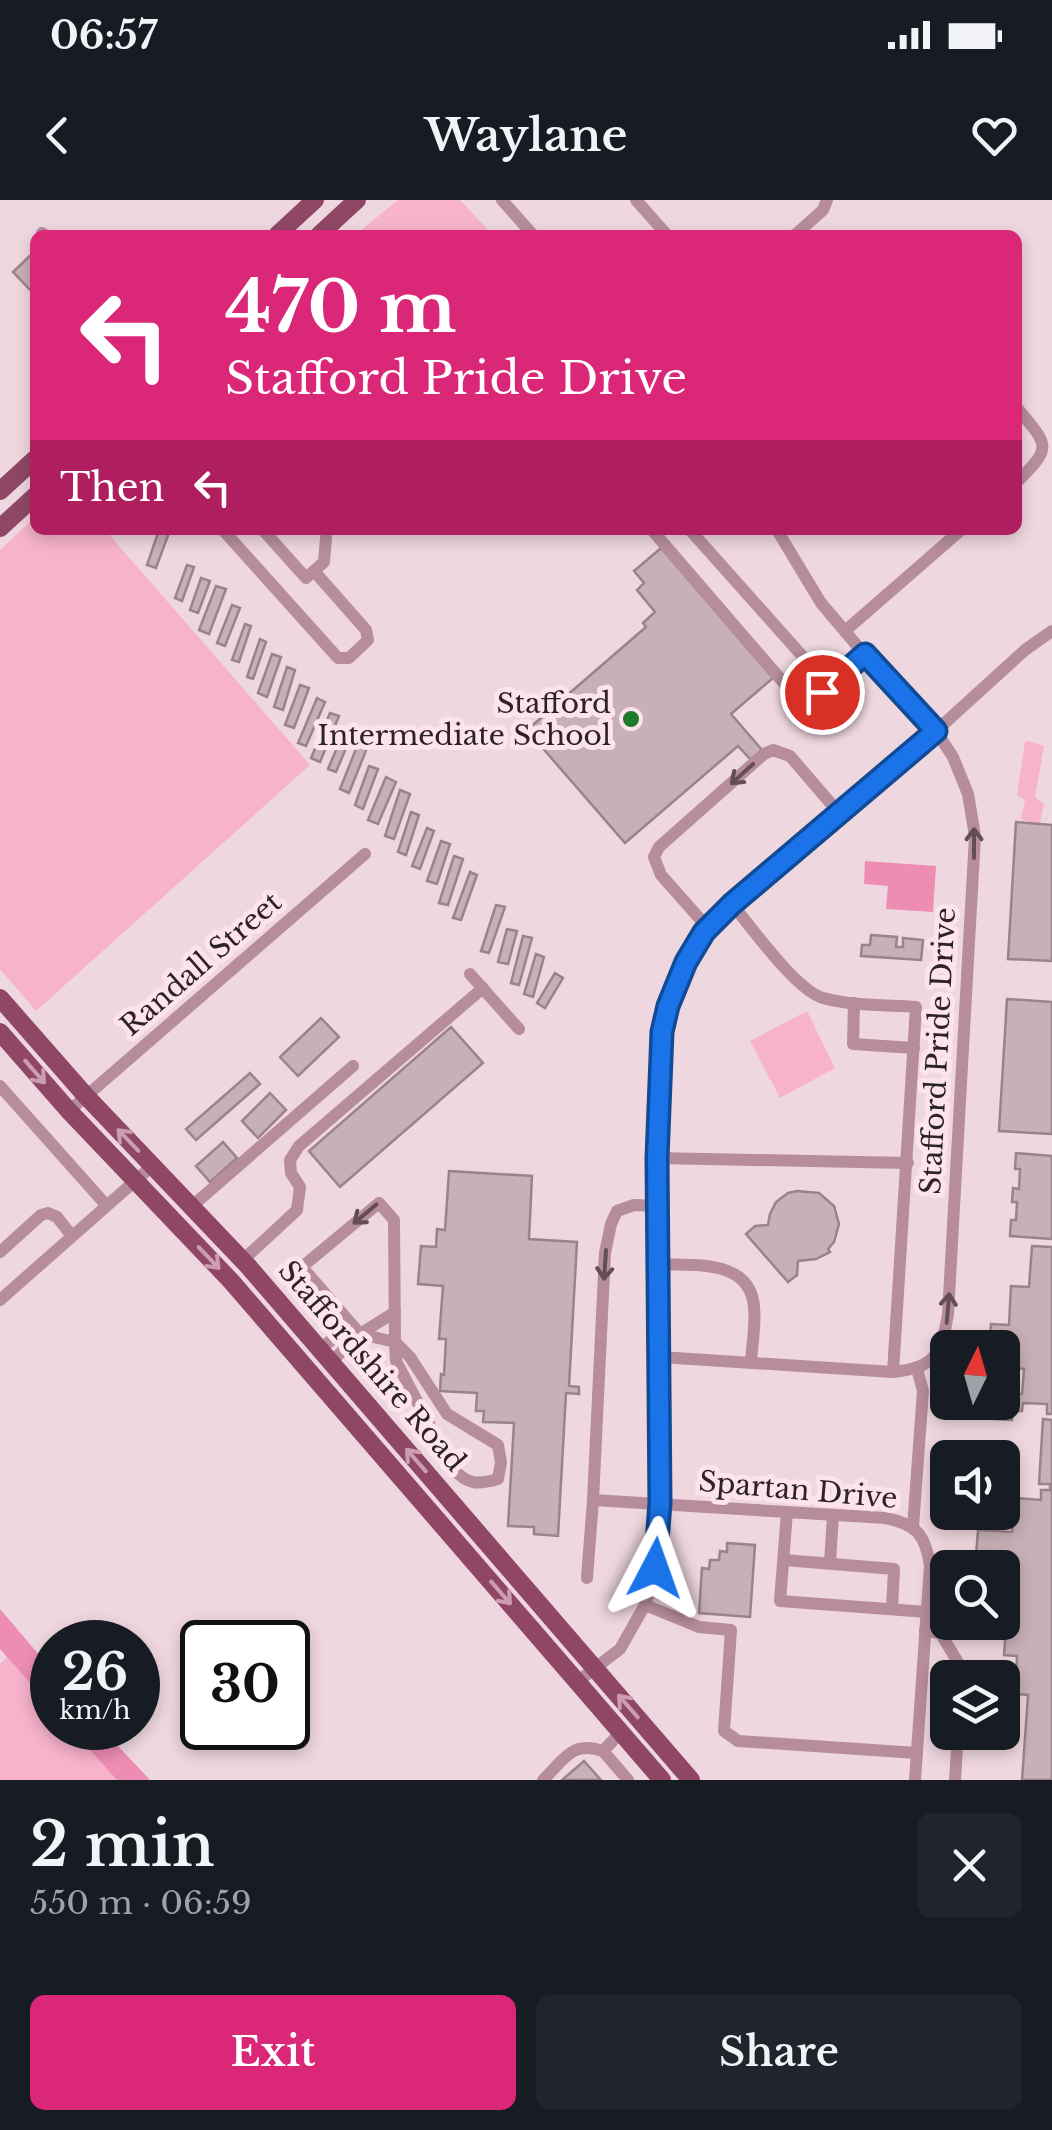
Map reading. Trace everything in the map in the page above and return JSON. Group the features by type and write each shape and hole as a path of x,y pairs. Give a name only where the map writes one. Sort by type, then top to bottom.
{"main road":[{"path":"282,230 315,200"},
{"path":"324,230 356,200"},
{"path":"0,491 30,464"},
{"path":"0,528 30,501"},
{"name":"Staffordshire Road","path":"0,998 86,1096 243,1260 692,1780"},
{"name":"Staffordshire Road","path":"0,1032 70,1112 232,1281 662,1780"}],"street":[{"path":"502,200 529,230"},
{"path":"636,200 663,230"},
{"path":"801,230 823,210 827,200"},
{"path":"1022,414 1044,439 1045,449 1042,460 1022,478"},
{"path":"228,535 338,658 349,658 368,640 366,630 314,571"},
{"path":"267,535 306,578 324,562 326,535"},
{"path":"656,535 797,695 816,697 865,654"},
{"path":"694,535 829,686"},
{"name":"Stafford Pride Drive","path":"781,535 822,603 936,731 968,794 975,836 948,1314 944,1341 934,1358 917,1369"},
{"path":"845,631 956,535"},
{"path":"577,1682 620,1649 645,1605 655,1568 660,1503 657,1158 662,1032 686,962 708,928 732,904 1025,650 1052,631"},
{"path":"708,928 661,874 654,857 659,847 764,754 773,750 790,756 839,812"},
{"name":"Randall Street","path":"70,1112 365,854"},
{"path":"732,904 808,992 820,998 854,1003 916,1007 893,1372"},
{"path":"470,974 519,1028"},
{"path":"243,1260 297,1210 300,1187 290,1160 299,1146 483,988"},
{"path":"854,1003 853,1044 914,1048"},
{"path":"191,1207 352,1066"},
{"path":"0,1086 106,1205"},
{"path":"657,1158 908,1163"},
{"path":"0,1300 152,1166"},
{"path":"395,1312 394,1220 378,1203 302,1268 355,1329 396,1342 447,1414 498,1446 498,1478 482,1484 464,1480 452,1468 396,1362 396,1342 395,1312"},
{"path":"588,1578 605,1252 610,1224 617,1211 634,1205 658,1206"},
{"path":"0,1252 48,1212 72,1236"},
{"path":"658,1264 722,1267 740,1276 750,1290 754,1306 751,1362"},
{"path":"326,1356 355,1329 395,1312"},
{"path":"660,1358 893,1372 917,1369 922,1391 914,1527"},
{"name":"Spartan Drive","path":"593,1500 885,1518 914,1527 926,1543 930,1564 915,1780"},
{"path":"787,1512 780,1601 927,1612"},
{"path":"830,1563 833,1515"},
{"path":"784,1560 894,1568 892,1609"},
{"path":"645,1605 700,1627 731,1630 724,1731 738,1741 917,1753"},
{"path":"926,1630 941,1634 957,1660"},
{"path":"603,1751 621,1732"},
{"path":"543,1780 577,1748 589,1746 603,1751 628,1780 646,1762"},
{"path":"955,1780 957,1750"}],"shaded area":[{"path":"398,200 460,200 488,230 361,230"},
{"path":"30,522 30,535 109,535 310,765 36,1011 0,969 0,550"},
{"path":"1028,741 1044,746 1035,797 1044,804 1040,823 1036,824 1021,819 1025,800 1017,795"},
{"path":"865,861 936,866 933,912 886,909 888,886 864,884"},
{"path":"807,1011 835,1068 780,1098 750,1041"},
{"path":"0,1609 30,1644 30,1683 0,1649"},
{"path":"7,1657 30,1683 30,1750 90,1750 117,1780 0,1780 0,1664"},
{"path":"90,1750 122,1750 150,1780 117,1780"}],"building":[{"path":"30,256 30,290 13,272"},
{"path":"157,535 168,535 156,568 147,565"},
{"path":"661,548 773,678 731,714 762,750 751,760 738,746 625,843 527,730 646,627 643,623 655,612 637,590 644,583 634,571"},
{"path":"187,565 194,567 182,601 175,598"},
{"path":"201,578 210,581 198,613 190,610"},
{"path":"216,586 226,589 209,634 199,630"},
{"path":"232,605 240,608 225,646 217,643"},
{"path":"245,624 251,626 239,662 232,660"},
{"path":"260,639 266,642 253,679 247,677"},
{"path":"272,654 281,657 267,697 258,693"},
{"path":"287,667 295,670 283,710 274,707"},
{"path":"300,685 309,688 294,728 285,725"},
{"path":"317,698 325,702 306,746 298,743"},
{"path":"330,713 339,716 320,762 311,758"},
{"path":"341,738 349,741 336,772 328,769"},
{"path":"358,744 367,748 349,793 340,789"},
{"path":"369,766 378,769 363,809 355,805"},
{"path":"386,777 396,782 378,824 368,820"},
{"path":"400,790 410,794 394,839 385,836"},
{"path":"411,812 419,815 406,855 398,852"},
{"path":"1016,822 1052,825 1052,961 1008,959"},
{"path":"427,828 434,831 420,869 412,866"},
{"path":"441,841 450,844 437,884 427,881"},
{"path":"454,856 463,859 448,905 439,903"},
{"path":"470,872 477,875 461,920 453,918"},
{"path":"496,905 505,907 489,953 481,951"},
{"path":"507,929 517,931 508,964 498,962"},
{"path":"871,935 897,937 896,947 903,947 903,938 923,940 921,960 861,956 862,945 870,945"},
{"path":"523,936 532,938 519,985 511,983"},
{"path":"536,954 544,957 533,997 524,994"},
{"path":"555,973 563,978 545,1008 537,1003"},
{"path":"1007,999 1052,1002 1052,1134 999,1131"},
{"path":"321,1018 339,1037 298,1076 280,1057"},
{"path":"451,1027 483,1063 340,1187 309,1151"},
{"path":"250,1073 260,1084 196,1140 186,1129"},
{"path":"270,1093 286,1110 258,1138 242,1121"},
{"path":"223,1142 237,1158 210,1182 196,1166"},
{"path":"1016,1153 1052,1156 1052,1239 1010,1236 1011,1220 1016,1220 1013,1188 1019,1189"},
{"path":"449,1171 532,1176 529,1239 577,1242 569,1386 579,1387 579,1394 566,1393 558,1536 534,1534 534,1527 508,1526 514,1423 483,1422 484,1411 476,1411 477,1393 440,1391 446,1339 439,1339 443,1286 418,1284 421,1246 436,1247 437,1229 445,1230"},
{"path":"797,1191 819,1193 834,1206 839,1224 830,1252 798,1261 797,1275 788,1282 746,1234 755,1226 768,1225 776,1202"},
{"path":"1032,1246 1052,1247 1052,1414 1047,1414 1047,1404 1023,1403 1020,1411 1024,1369 1020,1369 1020,1330 990,1330 991,1324 1009,1325 1011,1286 1029,1287"},
{"path":"1043,1419 1052,1420 1052,1780 1022,1780 1028,1695 1020,1694 1020,1660 1004,1655 1005,1640 1020,1640 1020,1550 976,1550 978,1530 1020,1530 1020,1498 1041,1500 1041,1490 1050,1490 1050,1484 1039,1484"},
{"path":"727,1543 755,1545 750,1617 699,1613 702,1568 709,1569 710,1560 719,1560 720,1551 727,1552"},
{"path":"584,1761 601,1780 562,1780"}],"place":[{"name":"Stafford Intermediate School","path":"631,719"}],"route":[{"path":"655,1568 660,1503 657,1158 662,1032 668,1006 686,962 704,932 936,731 865,654 822,692"}]}
